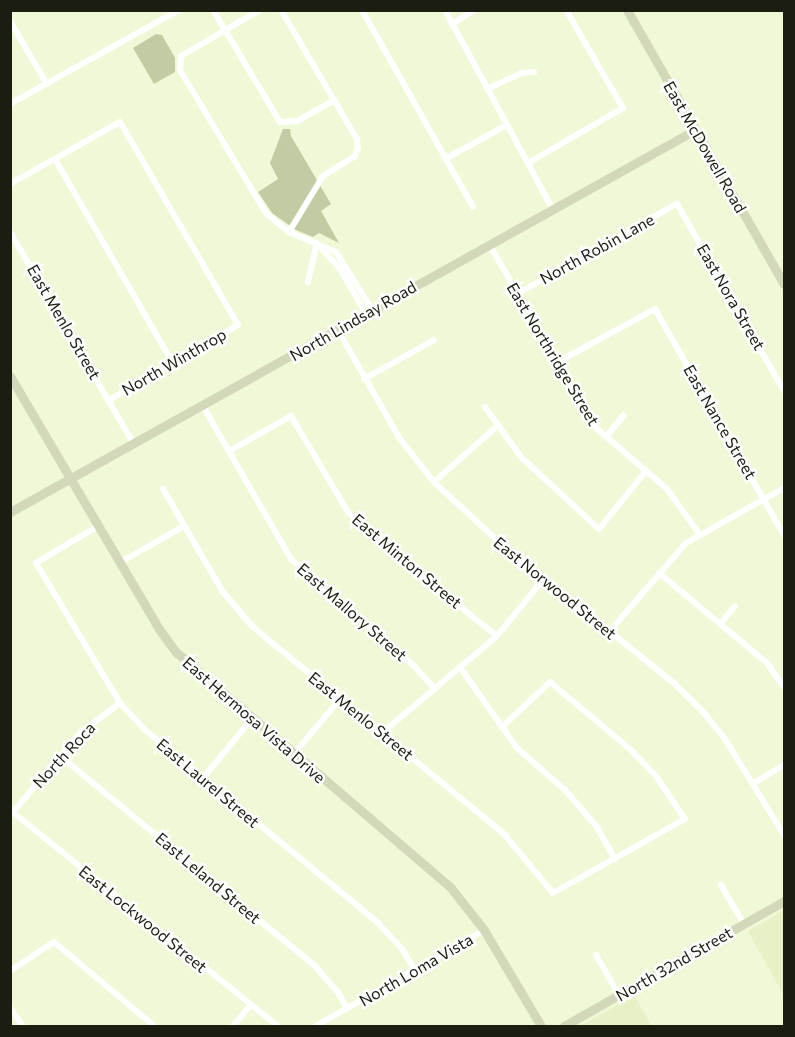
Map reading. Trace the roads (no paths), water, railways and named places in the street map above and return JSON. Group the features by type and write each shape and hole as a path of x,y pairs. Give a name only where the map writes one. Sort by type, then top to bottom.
{"street":[{"path":"10,104 179,10"},
{"path":"213,10 280,122 297,121 334,100"},
{"path":"260,10 181,56 178,62 257,200 289,232 317,244 340,269 369,313"},
{"path":"281,10 334,100 358,148 355,156 323,176 289,232"},
{"path":"362,10 474,207"},
{"path":"445,10 552,208"},
{"path":"452,24 474,10"},
{"path":"528,163 623,108 566,10"},
{"name":"East McDowell Road","path":"627,10 784,284"},
{"path":"10,21 47,84"},
{"path":"487,89 521,73 534,72"},
{"name":"North Winthrop","path":"55,159 120,122 238,325 109,400"},
{"path":"447,158 507,125"},
{"name":"North Lindsay Road","path":"10,512 695,130"},
{"path":"10,184 55,159 173,363"},
{"name":"North Robin Lane","path":"517,294 677,204"},
{"name":"East Nora Street","path":"677,204 784,391"},
{"name":"East Menlo Street","path":"10,232 134,444"},
{"path":"308,282 317,244"},
{"name":"East Northridge Street","path":"489,244 586,414 606,437 681,504 700,535"},
{"name":"East Nance Street","path":"556,363 655,309 784,535"},
{"name":"East Norwood Street","path":"338,330 400,439 434,482 544,579 704,713 754,783 784,835"},
{"path":"364,379 434,340"},
{"name":"East Hermosa Vista Drive","path":"10,376 119,563 176,652 251,720 433,870 484,930 541,1026"},
{"name":"East Mallory Street","path":"203,406 291,559 414,666 435,689"},
{"path":"485,407 496,426 521,457 599,529 646,471"},
{"path":"606,437 624,415"},
{"name":"East Minton Street","path":"230,451 291,416 348,512 372,536 497,636"},
{"path":"434,482 496,426"},
{"path":"609,632 673,555 700,535 784,488"},
{"name":"East Menlo Street","path":"163,489 237,609 264,638 505,835 553,893 615,860"},
{"name":"East Laurel Street","path":"98,526 36,563 120,703 145,730 377,922 393,937 416,972"},
{"path":"119,563 184,526"},
{"path":"659,573 767,663 784,687"},
{"path":"382,733 462,670 497,636 544,579"},
{"path":"720,624 735,606"},
{"path":"462,670 502,727 532,763 582,809 615,860 685,819 656,776 630,749 550,682 502,727"},
{"path":"293,755 340,699"},
{"name":"North Roca","path":"12,811 81,732 120,703"},
{"path":"203,778 251,720"},
{"name":"East Leland Street","path":"59,755 315,966 338,992 347,1009"},
{"path":"754,783 784,765"},
{"name":"East Lockwood Street","path":"12,811 249,1007 278,1026"},
{"path":"721,885 744,924"},
{"name":"North 32nd Street","path":"564,1026 784,902"},
{"name":"North Loma Vista","path":"316,1026 416,972 484,930"},
{"path":"10,971 54,942 154,1026"},
{"path":"596,955 619,995"},
{"path":"232,1026 249,1007"},
{"path":"10,1008 23,1026"},
{"path":"141,1026 146,1020"}]}
